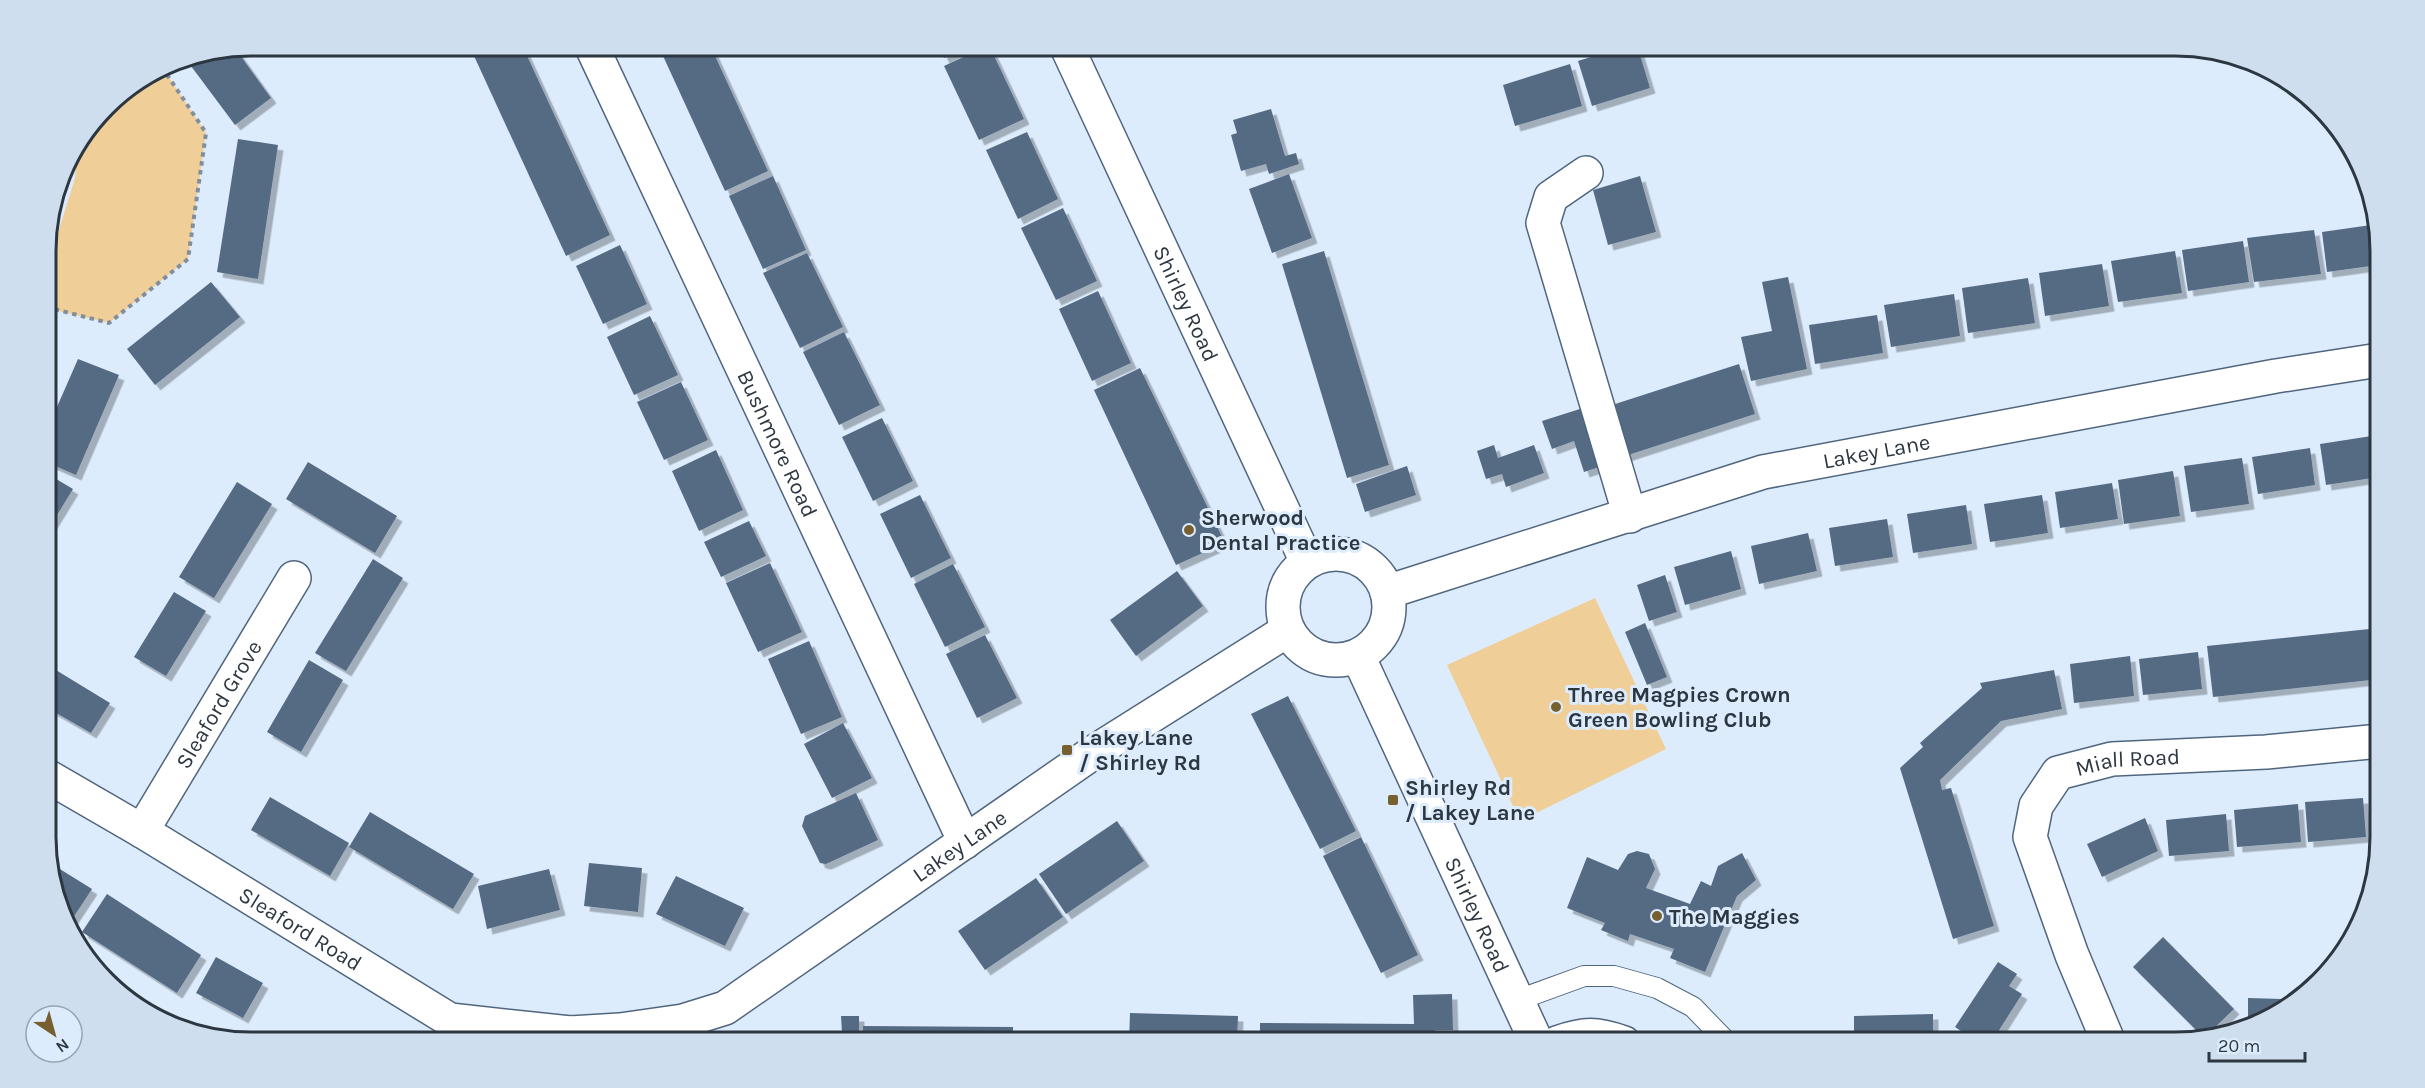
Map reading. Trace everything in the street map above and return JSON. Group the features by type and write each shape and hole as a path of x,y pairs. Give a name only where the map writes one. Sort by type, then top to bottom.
{"street":[{"name":"Bushmore Road","path":"596,56 965,842"},
{"name":"Shirley Road","path":"1071,56 1307,562"},
{"path":"1586,173 1551,197 1542,223 1630,516"},
{"name":"Lakey Lane","path":"1388,592 1763,472 2265,378 2370,361"},
{"path":"1339,554 1355,557 1375,571 1388,592 1390,607 1384,629 1371,648 1358,656 1342,660 1325,659 1297,643 1288,630 1283,607 1287,585 1307,562 1322,555 1339,554"},
{"name":"Sleaford Grove","path":"142,831 294,578"},
{"name":"Lakey Lane","path":"638,1032 683,1022 724,1008 1094,752 1288,630"},
{"name":"Shirley Road","path":"1358,656 1532,1032"},
{"name":"Miall Road","path":"2104,1032 2072,955 2030,837 2036,806 2058,773 2112,759 2266,752 2370,742"},
{"name":"Sleaford Road","path":"56,781 142,831 450,1020 530,1032"}],"lane":[{"path":"1518,1000 1584,976 1614,976 1657,988 1693,1007 1717,1032"}],"path":[{"path":"56,310 110,323 188,259 206,133 167,75"}],"shaded area":[{"path":"167,75 206,133 188,259 109,323 56,310 56,240 75,178 76,164 104,122 142,88"},
{"name":"Three Magpies Crown Green Bowling Club","path":"1595,598 1666,749 1520,821 1447,665"}],"building":[{"path":"241,56 271,98 235,125 190,65 213,59"},
{"path":"474,56 527,56 610,235 566,256"},
{"path":"663,56 715,56 768,171 725,191"},
{"path":"965,56 994,56 1024,119 979,140 944,66"},
{"path":"1594,56 1640,56 1650,88 1592,106 1578,61"},
{"path":"1570,64 1582,106 1515,126 1503,85"},
{"path":"1271,109 1285,156 1296,153 1299,164 1269,174 1266,164 1241,171 1231,135 1237,133 1233,120"},
{"path":"1027,132 1058,199 1018,219 986,150"},
{"path":"238,139 278,145 258,279 217,272"},
{"path":"1289,174 1312,238 1272,253 1249,189"},
{"path":"773,176 806,250 763,269 729,196"},
{"path":"1640,176 1656,232 1608,245 1593,190"},
{"path":"1063,208 1097,281 1056,300 1021,228"},
{"path":"2368,225 2370,266 2327,272 2322,232"},
{"path":"2314,230 2321,274 2254,282 2247,238"},
{"path":"2243,241 2249,282 2188,291 2182,250"},
{"path":"620,245 647,304 603,324 576,266"},
{"path":"1324,251 1389,465 1347,478 1282,264"},
{"path":"2175,251 2182,293 2118,302 2111,261"},
{"path":"807,253 843,327 800,348 763,273"},
{"path":"2102,264 2109,306 2045,316 2039,273"},
{"path":"1788,277 1807,369 1751,381 1741,337 1772,331 1762,282"},
{"path":"2028,278 2035,323 1968,333 1962,288"},
{"path":"211,282 240,317 155,385 127,349"},
{"path":"1098,291 1131,363 1092,381 1059,309"},
{"path":"1954,294 1960,336 1891,347 1884,305"},
{"path":"1877,315 1883,353 1815,364 1809,325"},
{"path":"650,316 678,375 634,395 607,337"},
{"path":"844,332 880,405 839,425 803,352"},
{"path":"78,359 119,375 76,475 56,466 56,409"},
{"path":"1739,364 1755,414 1625,456 1609,406"},
{"path":"1140,368 1225,543 1176,565 1094,390"},
{"path":"681,382 708,440 664,460 637,402"},
{"path":"1583,408 1602,466 1584,472 1574,441 1552,449 1542,421"},
{"path":"882,418 913,481 873,501 842,437"},
{"path":"2370,436 2370,478 2326,485 2320,444"},
{"path":"1494,445 1498,458 1534,445 1544,473 1506,487 1502,474 1486,479 1477,451"},
{"path":"2310,448 2315,485 2258,494 2252,457"},
{"path":"716,450 743,510 699,531 672,471"},
{"path":"2242,458 2249,504 2191,512 2184,466"},
{"path":"308,462 397,516 375,553 286,499"},
{"path":"1407,466 1416,495 1365,512 1356,484"},
{"path":"2173,471 2180,516 2124,524 2118,480"},
{"path":"56,479 73,489 56,517"},
{"path":"237,482 272,504 214,598 179,577"},
{"path":"2112,483 2118,519 2060,528 2055,492"},
{"path":"920,495 951,558 911,578 880,514"},
{"path":"2042,495 2048,533 1990,542 1984,504"},
{"path":"1966,505 1972,544 1913,553 1907,514"},
{"path":"1887,519 1893,557 1835,566 1829,528"},
{"path":"749,521 766,556 721,577 704,542"},
{"path":"1808,533 1817,571 1759,584 1751,546"},
{"path":"1731,551 1741,589 1685,605 1674,567"},
{"path":"373,559 403,578 346,671 315,653"},
{"path":"770,563 802,632 758,652 726,583"},
{"path":"953,564 985,627 945,647 914,584"},
{"path":"1177,571 1203,606 1136,656 1110,620"},
{"path":"1665,575 1677,612 1649,621 1637,585"},
{"path":"174,592 206,611 166,676 134,657"},
{"path":"1645,623 1667,677 1647,685 1625,632"},
{"path":"2370,629 2370,680 2213,697 2207,646"},
{"path":"985,635 1017,698 977,718 946,654"},
{"path":"809,641 842,717 801,734 768,659"},
{"path":"2198,652 2202,689 2143,695 2139,659"},
{"path":"2130,656 2134,696 2074,703 2070,664"},
{"path":"309,660 343,680 301,752 267,732"},
{"path":"56,670 110,703 91,733 56,713"},
{"path":"2054,670 2062,709 2001,721 1940,780 1942,790 1951,788 1994,926 1953,939 1900,768 1923,747 1920,743 1982,688 1980,683"},
{"path":"1288,696 1356,831 1320,849 1251,714"},
{"path":"843,723 872,778 832,798 804,744"},
{"path":"856,793 878,840 826,864 820,863 802,826 805,816"},
{"path":"270,797 349,843 330,876 251,830"},
{"path":"2363,798 2366,837 2308,842 2305,802"},
{"path":"2298,804 2301,842 2237,847 2234,810"},
{"path":"370,812 474,874 453,909 349,847"},
{"path":"2226,814 2229,851 2169,856 2166,820"},
{"path":"2145,818 2158,851 2102,877 2087,844"},
{"path":"1117,821 1144,861 1066,914 1039,874"},
{"path":"1361,837 1418,955 1381,973 1323,856"},
{"name":"The Maggies","path":"1637,851 1649,854 1655,869 1646,888 1690,904 1701,881 1711,886 1718,866 1742,853 1756,880 1737,896 1705,972 1670,958 1674,949 1630,934 1628,941 1601,930 1605,923 1567,908 1587,857 1618,870 1628,854"},
{"path":"589,863 642,868 638,912 584,906"},
{"path":"58,868 92,889 73,918 62,888"},
{"path":"549,869 560,910 487,929 478,886"},
{"path":"676,876 744,908 725,946 656,914"},
{"path":"1036,878 1063,917 985,970 958,931"},
{"path":"107,894 201,955 177,993 82,932"},
{"path":"2163,937 2234,1009 2214,1029 2197,1031 2133,967"},
{"path":"216,957 263,983 243,1018 196,993"},
{"path":"1998,962 2017,974 2009,986 2022,994 1998,1032 1962,1032 1955,1027"},
{"path":"1452,994 1453,1030 1435,1030 1435,1032 1260,1032 1260,1023 1414,1024 1413,995"},
{"path":"2248,998 2285,999 2261,1012 2248,1017"},
{"path":"1130,1013 1238,1016 1237,1032 1129,1032"},
{"path":"1933,1014 1933,1032 1854,1032 1854,1016"},
{"path":"841,1016 859,1016 859,1032 842,1032"},
{"path":"863,1026 1013,1027 1013,1032 863,1032"}],"place":[{"name":"Sherwood Dental Practice","path":"1189,530"},
{"name":"Three Magpies Crown Green Bowling Club","path":"1556,707"},
{"name":"Lakey Lane / Shirley Rd","path":"1067,750"},
{"name":"Shirley Rd / Lakey Lane","path":"1393,800"},
{"name":"The Maggies","path":"1657,916"}]}
